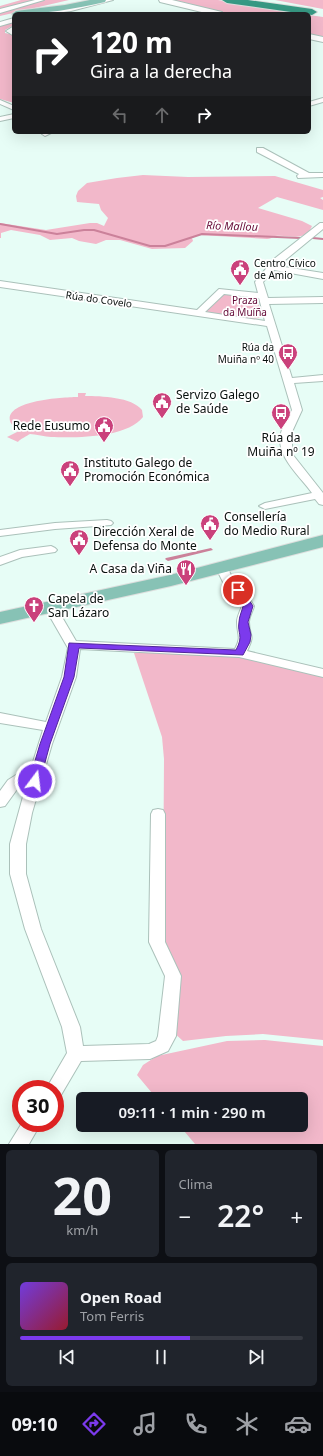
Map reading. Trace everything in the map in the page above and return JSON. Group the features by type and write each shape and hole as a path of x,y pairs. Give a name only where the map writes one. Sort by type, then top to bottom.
{"highway":[{"path":"227,0 312,12 323,11"},
{"path":"247,0 312,12"},
{"path":"258,0 323,11"},
{"path":"271,0 323,11"}],"main road":[{"path":"43,10 59,0"},
{"path":"29,12 43,10 76,0"},
{"path":"33,12 70,8 102,0"},
{"path":"0,18 12,15"},
{"path":"0,618 51,608 171,580 323,542"},
{"path":"171,580 224,572 323,551"}],"street":[{"path":"0,11 43,10 110,0"},
{"path":"162,0 211,12"},
{"path":"0,24 12,21"},
{"path":"311,37 323,40"},
{"path":"313,94 323,96"},
{"path":"311,103 323,100"},
{"path":"0,102 12,107"},
{"path":"0,119 12,116"},
{"path":"260,150 308,176"},
{"path":"298,176 323,175"},
{"path":"265,506 321,498 307,478 288,456 286,434 297,410 270,324 259,282 276,261 323,225"},
{"path":"271,267 323,276"},
{"name":"Rúa do Covelo","path":"0,284 270,324"},
{"path":"199,313 222,291 263,298 323,300"},
{"path":"288,381 323,378"},
{"path":"0,533 55,526 107,522"},
{"path":"0,561 20,554 51,550"},
{"path":"224,572 228,583 238,590 248,606 243,622 246,635 245,642 239,653"},
{"path":"51,608 74,648 69,677 51,727 25,814 18,844 18,874 33,929 71,1027 76,1054 60,1080"},
{"path":"72,645 239,653 323,673"},
{"path":"0,718 51,727"},
{"path":"0,802 13,784 39,767"},
{"path":"76,1054 150,1051 162,1046 168,1036 174,976 156,942 158,814"},
{"path":"18,1144 26,1132"}],"green space":[{"path":"21,0 69,0 0,16 0,6"},
{"path":"174,0 218,0 289,12 223,12"},
{"path":"275,0 323,0 323,9"},
{"path":"311,15 323,17 323,37 311,34"},
{"path":"12,22 12,26 5,30 5,33 12,35 12,102 0,99 0,25"},
{"path":"143,175 188,177 275,176 323,190 323,197 320,198 323,200 323,210 277,197 258,208 302,221 312,226 309,231 296,237 275,236 267,239 199,235 192,238 193,241 185,248 152,249 120,240 106,240 96,244 79,241 72,238 50,240 40,235 11,230 1,233 0,238 0,223 46,230 90,223 97,223 104,226 108,218 101,210 99,204 77,202 76,196 78,191 87,183"},
{"name":"Praza da Muíña","path":"222,293 256,296 262,315 260,318 253,319 206,312 206,309"},
{"path":"78,393 86,393 85,396 116,398 131,402 142,410 143,417 135,424 125,429 100,435 86,437 49,437 30,434 18,442 7,437 19,431 10,421 11,414 17,408 38,401 78,397"},
{"path":"134,653 206,653 241,657 323,675 323,1040 263,1034 226,1036 183,1041 172,1031 161,937 163,913 164,759 162,737"},
{"path":"265,1040 323,1046 323,1144 195,1144 185,1132 308,1132 308,1092 151,1092 137,1075 143,1065 157,1056 227,1041"}],"shaded area":[{"path":"211,548 213,550 168,561 165,559 166,558"}],"waterway":[{"name":"Río Mallou","path":"0,224 57,234 94,230 150,246 165,246 202,234 300,238"},
{"name":"Río Mallou","path":"313,238 323,239"}],"place":[{"name":"Centro Cívico de Amio","path":"240,286"},
{"name":"Rúa da Muiña nº 40","path":"288,370"},
{"name":"Servizo Galego de Saúde","path":"162,419"},
{"name":"Rúa da Muiña nº 19","path":"281,430"},
{"name":"Rede Eusumo","path":"104,443"},
{"name":"Instituto Galego de Promoción Económica","path":"70,487"},
{"name":"Consellería do Medio Rural","path":"210,541"},
{"name":"Dirección Xeral de Defensa do Monte","path":"79,556"},
{"name":"A Casa da Viña","path":"186,586"},
{"name":"Capela de San Lázaro","path":"34,623"}],"route":[{"path":"35,781 45,744 69,677 74,648 72,645 212,650 239,653 245,642 246,635 243,622 248,606 238,590"}]}
